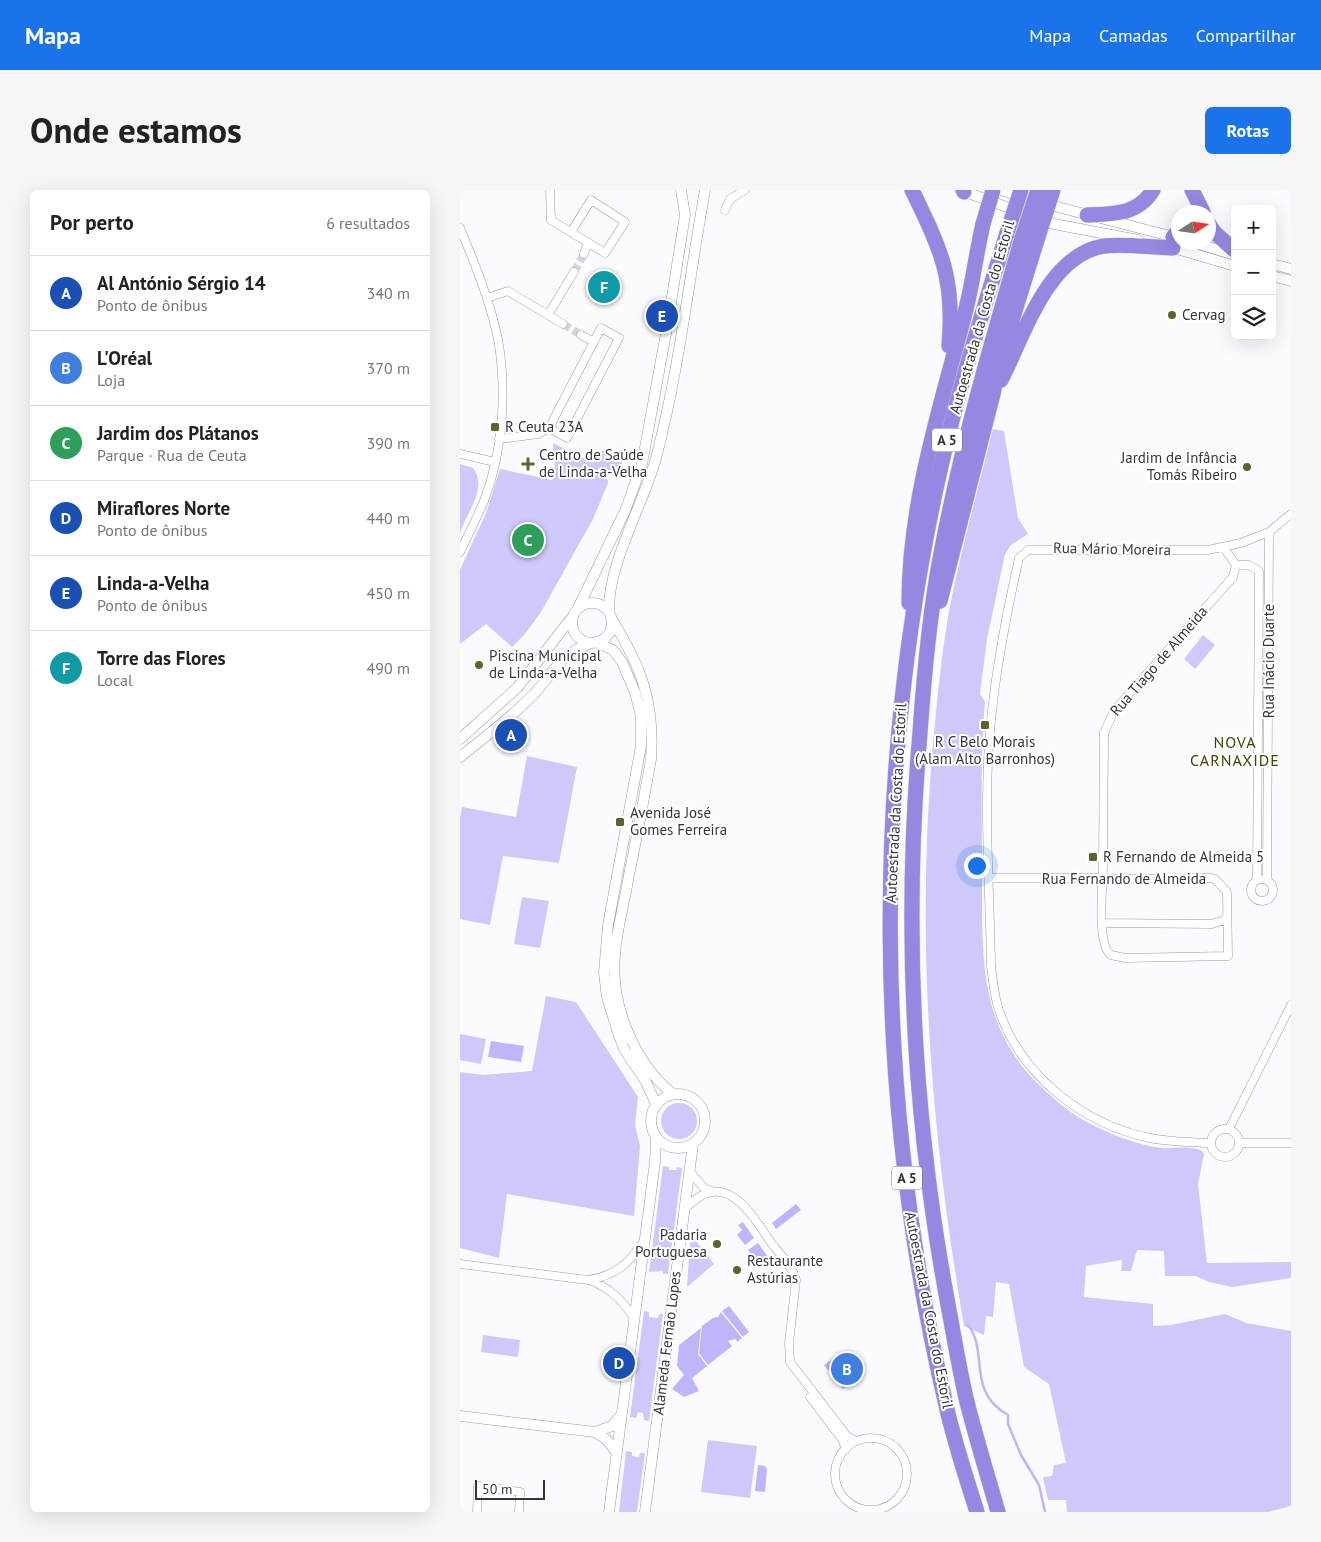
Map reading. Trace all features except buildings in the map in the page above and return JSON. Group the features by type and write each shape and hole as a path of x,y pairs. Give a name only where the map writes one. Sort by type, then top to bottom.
{"highway":[{"path":"912,190 934,234 949,282 952,314 946,377"},
{"path":"908,652 909,560 921,480 946,377 964,315 983,224 993,190"},
{"name":"Autoestrada da Costa do Estoril","path":"977,1512 946,1406 915,1246 895,1076 889,871 899,724 908,652 940,468 962,380 1006,233 1021,190"},
{"name":"Autoestrada da Costa do Estoril","path":"998,1512 967,1403 936,1240 917,1077 910,907 915,786 928,636 939,561 957,472 979,384 1030,239 1038,190"},
{"path":"928,636 946,584 1030,239 1053,190"},
{"path":"1087,215 1119,214 1132,210 1145,201 1153,190"},
{"path":"1190,205 1191,190"},
{"path":"1191,190 1199,205"},
{"path":"1216,234 1232,250"},
{"path":"993,394 1032,316 1056,275 1076,256 1104,246 1171,240"}],"street":[{"path":"550,190 551,220 605,253 625,222 591,200 571,232"},
{"path":"656,1104 646,1082 624,1049 607,997 604,973 608,925 641,746 641,716 636,692 622,662 613,650 579,638 572,628 575,612 625,511 644,455 685,215 681,190"},
{"path":"460,757 533,694 564,656 573,649 593,642 609,633 615,573 643,499 660,441 705,190"},
{"path":"729,190 742,192"},
{"path":"1001,190 1171,239"},
{"path":"962,191 1054,224 1171,240"},
{"path":"725,210 730,199 742,192"},
{"path":"460,228 487,298 498,339 502,380 499,438 495,462 484,501 460,552"},
{"path":"584,254 588,242"},
{"path":"1216,248 1231,252"},
{"path":"1197,250 1231,264"},
{"path":"1276,265 1291,269"},
{"path":"548,315 574,272"},
{"path":"1276,277 1291,282"},
{"path":"487,298 508,291 563,324"},
{"path":"499,438 538,434 549,428 601,328 619,338 567,438 549,428"},
{"path":"581,335 594,342"},
{"path":"460,454 495,462"},
{"path":"1236,565 1224,548 1269,532 1291,514"},
{"name":"Rua Inácio Duarte","path":"1236,565 1250,565 1259,571 1257,879 1252,885 1251,892 1255,899 1262,901 1269,899 1273,892 1272,885 1267,879 1269,532"},
{"name":"Rua Mário Moreira","path":"1210,1143 1161,1140 1120,1129 1079,1110 1040,1077 1021,1054 1007,1030 996,1000 991,966 988,795 990,722 1002,634 1019,558 1028,550 1033,549 1208,550 1224,548"},
{"name":"Rua Tiago de Almeida","path":"1102,923 1106,725 1114,711 1234,577 1236,565"},
{"path":"460,739 517,688 583,604 595,603 606,608 636,664 645,687 653,734 651,759 615,954 617,991 624,1021 634,1045 659,1083 673,1094"},
{"path":"1258,718 1269,717"},
{"name":"Rua Fernando de Almeida","path":"989,878 1216,880 1227,892 1228,956 1125,958 1110,955 1104,946 1102,923"},
{"path":"1257,879 1267,879"},
{"path":"1102,923 1212,924 1224,920 1226,917"},
{"path":"1230,1129 1291,1005"},
{"path":"610,1511 645,1240 656,1138 650,1125 650,1117 656,1104 664,1097 673,1094 692,1097 704,1112 703,1132 693,1144 677,1148 670,1147 656,1138"},
{"path":"1230,1129 1236,1135 1239,1143 1234,1155 1225,1158 1216,1155 1210,1143 1216,1131 1230,1129"},
{"path":"1239,1143 1291,1143"},
{"name":"Alameda Fernão Lopes","path":"645,1512 693,1144"},
{"path":"689,1171 704,1188 716,1193 731,1194 738,1198 795,1276 789,1356 793,1366 847,1436 856,1441"},
{"path":"684,1211 698,1198 716,1193"},
{"path":"588,1280 601,1278 623,1268 645,1240"},
{"path":"460,1264 588,1280 603,1285 615,1294 635,1319"},
{"path":"789,1343 786,1354 788,1366 842,1439 846,1448"},
{"path":"595,1432 612,1426 622,1414"},
{"path":"460,1416 595,1432 606,1439 617,1453"},
{"path":"872,1438 887,1442 903,1457 907,1468 907,1480 904,1491 897,1500 887,1507 871,1510 853,1506 838,1489 835,1477 836,1465 846,1448 856,1441 872,1438"},
{"path":"477,1512 478,1486 520,1492 519,1512"}],"shaded area":[{"path":"993,429 1004,431 1018,518 1028,534 1011,545 1005,554 987,639 980,694 985,702 982,741 983,951 986,980 992,1007 1002,1034 1017,1060 1038,1084 1077,1116 1111,1134 1140,1144 1161,1148 1187,1148 1202,1151 1204,1154 1198,1184 1207,1263 1291,1262 1291,1278 1232,1287 1209,1282 1196,1276 1165,1276 1164,1251 1137,1250 1131,1271 1121,1271 1122,1260 1086,1266 1084,1297 1153,1304 1153,1326 1171,1325 1225,1314 1246,1323 1291,1331 1291,1506 1268,1512 1067,1512 1066,1500 1048,1500 1043,1477 1052,1476 1054,1465 1066,1463 1049,1384 1024,1367 1009,1284 996,1282 993,1317 986,1316 984,1335 964,1326 942,1178 929,1030 926,956 928,808 934,733 949,611"},
{"path":"553,443 593,463 599,452 606,450 608,458 616,461 621,460 623,470 606,472 608,483 593,519 541,612 525,634 512,647 486,624 460,644 460,570 486,513 500,469 552,480 555,467"},
{"path":"460,464 473,468 478,484 474,501 460,534"},
{"path":"1203,635 1215,645 1195,669 1184,659"},
{"path":"527,756 577,767 559,863 503,856 490,925 460,919 460,818 462,807 516,817"},
{"path":"522,897 549,901 540,948 514,944"},
{"path":"546,996 576,1002 638,1097 635,1125 640,1146 634,1216 507,1194 499,1258 460,1248 460,1072 483,1075 532,1071"},
{"path":"460,1034 486,1039 481,1064 460,1060"},
{"path":"491,1041 524,1046 521,1062 488,1057"},
{"path":"679,1103 686,1104 692,1108 696,1114 696,1128 692,1134 686,1138 679,1139 672,1138 666,1134 662,1128 661,1121 662,1114 666,1108 672,1104"},
{"path":"663,1166 669,1167 669,1170 676,1170 677,1167 682,1168 668,1274 663,1274 663,1271 649,1272"},
{"path":"796,1204 801,1210 776,1229 772,1223"},
{"path":"743,1222 754,1238 745,1245 737,1235 742,1230 738,1225"},
{"path":"695,1240 714,1264 687,1287 690,1243"},
{"path":"758,1243 770,1260 764,1264 760,1259 757,1262 748,1250"},
{"path":"729,1306 749,1332 743,1337 722,1311"},
{"path":"644,1311 649,1312 649,1317 658,1318 659,1314 663,1314 649,1421 644,1420 643,1413 638,1412 636,1418 630,1417"},
{"path":"721,1312 742,1338 737,1342 736,1339 728,1341 732,1346 708,1365 699,1353 702,1326 713,1318 718,1317"},
{"path":"701,1328 698,1354 707,1366 692,1378 699,1391 684,1397 672,1389 684,1375 677,1366 679,1345"},
{"path":"483,1335 520,1340 518,1357 481,1352"},
{"path":"831,1360 850,1384 843,1389 824,1365"},
{"path":"708,1440 757,1446 750,1498 701,1492"},
{"path":"626,1451 632,1452 632,1456 639,1457 640,1453 645,1453 637,1512 619,1512"},
{"path":"758,1465 765,1466 767,1469 765,1492 755,1491"}],"waterway":[{"path":"968,1325 974,1335 977,1347 982,1383 987,1395 995,1406 1008,1415 1008,1424 1021,1455 1039,1485 1045,1512"}],"tunnel":[{"path":"574,272 584,254"},
{"path":"563,324 581,335"}],"place":[{"name":"Torre das Flores","path":"604,287"},
{"name":"Cervag","path":"1172,315"},
{"name":"Linda-a-Velha","path":"662,316"},
{"name":"R Ceuta 23A","path":"495,427"},
{"name":"Centro de Saúde de Linda-a-Velha","path":"528,464"},
{"name":"Jardim de Infância Tomás Ribeiro","path":"1247,467"},
{"name":"Jardim dos Plátanos","path":"528,540"},
{"name":"Piscina Municipal de Linda-a-Velha","path":"479,665"},
{"name":"R C Belo Morais (Alam Alto Barronhos)","path":"985,725"},
{"name":"Al António Sérgio 14","path":"511,735"},
{"name":"Avenida José Gomes Ferreira","path":"620,822"},
{"name":"R Fernando de Almeida 5","path":"1093,857"},
{"name":"Padaria Portuguesa","path":"717,1244"},
{"name":"Restaurante Astúrias","path":"737,1270"},
{"name":"Miraflores Norte","path":"619,1363"},
{"name":"L'Oréal","path":"847,1369"}],"district":[{"name":"NOVA CARNAXIDE","path":"1235,751"}]}
